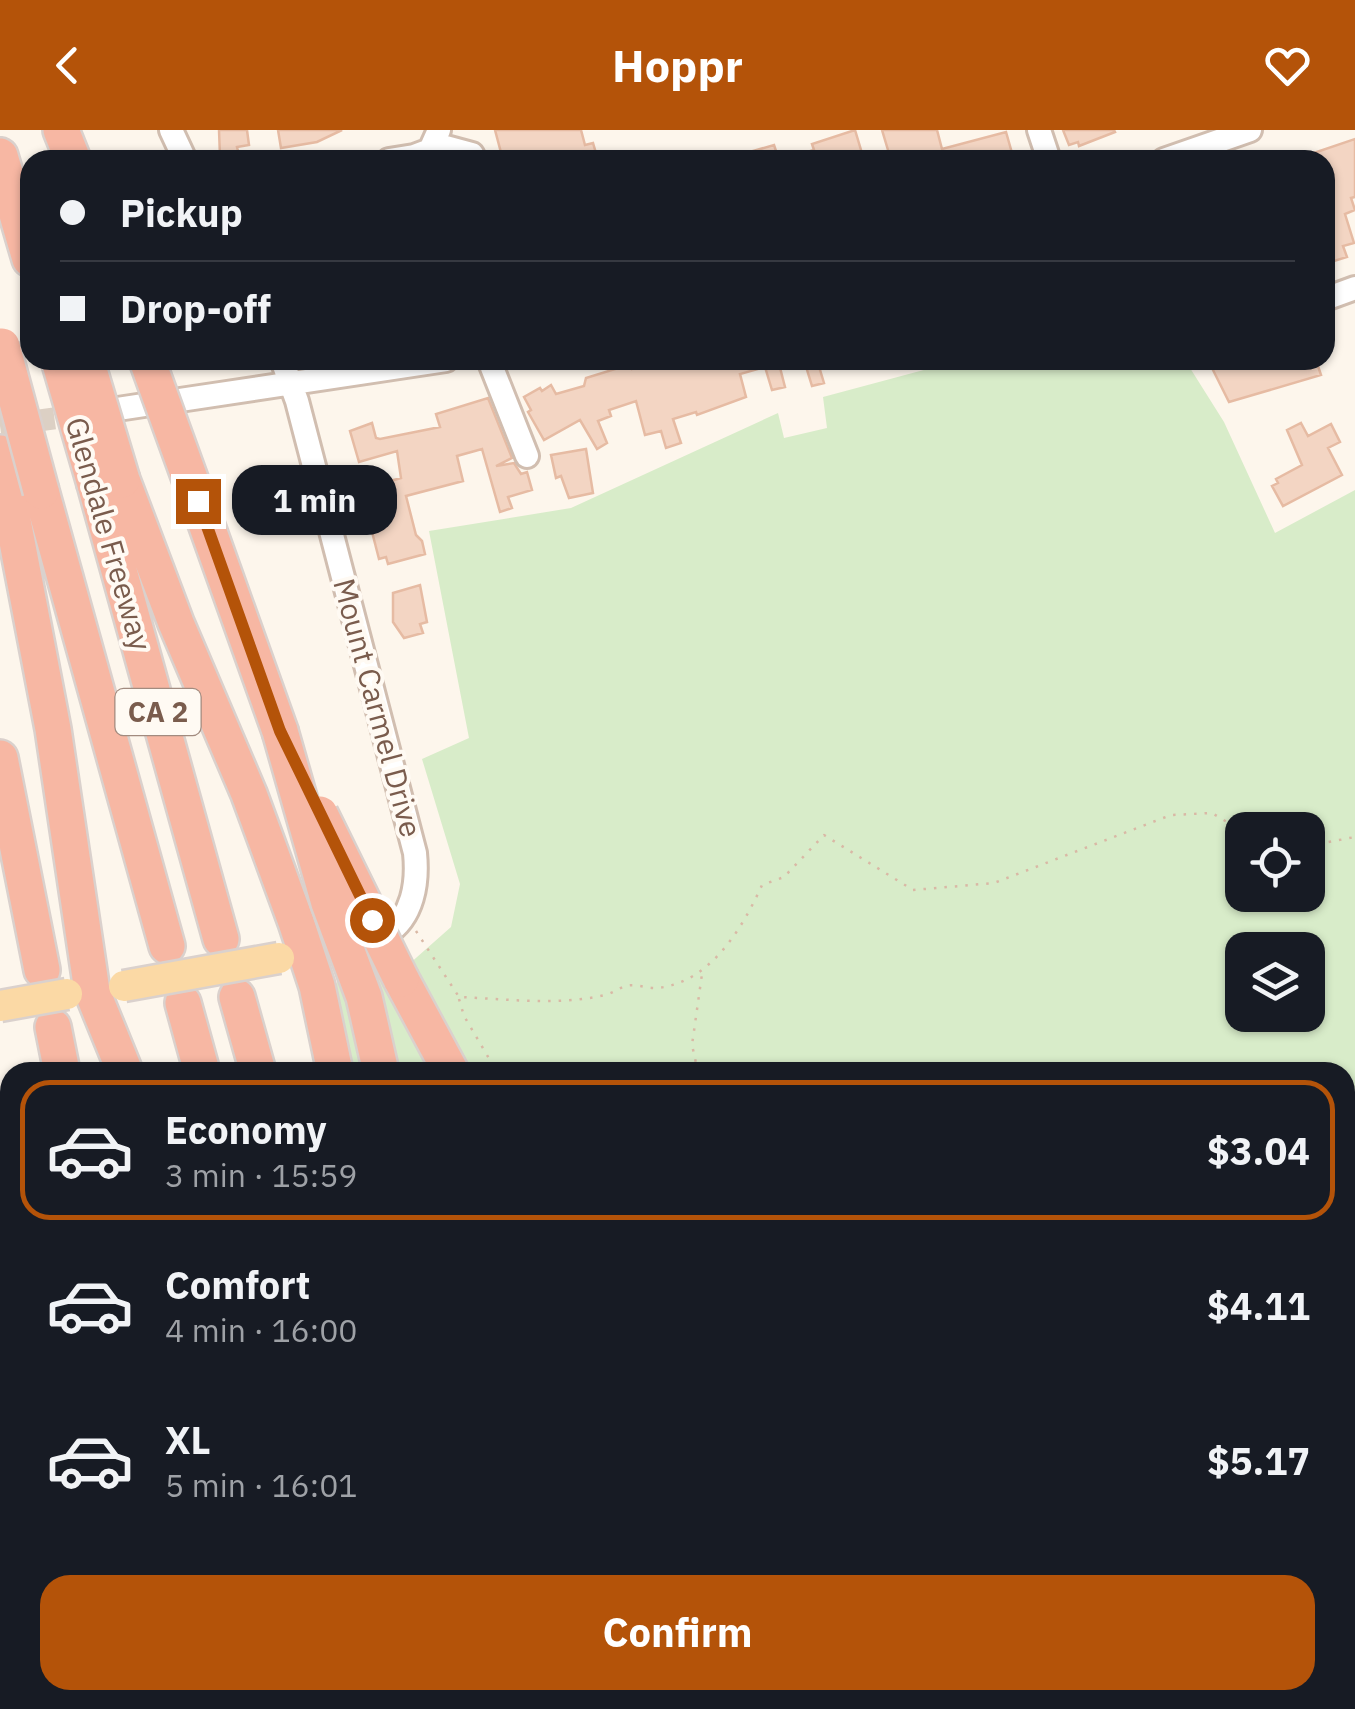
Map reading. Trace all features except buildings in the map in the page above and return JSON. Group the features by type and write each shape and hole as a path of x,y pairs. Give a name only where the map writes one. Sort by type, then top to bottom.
{"highway":[{"path":"2,130 20,179"},
{"path":"0,156 20,224"},
{"name":"Glendale Freeway","path":"1,343 25,494 167,946"},
{"name":"Glendale Freeway","path":"64,370 108,482 221,939"},
{"path":"88,370 108,482 176,623 250,794 339,947 317,986 332,1062"},
{"path":"151,370 280,731 330,903 364,997 379,1062"},
{"path":"0,453 25,494 53,729 92,990 121,1062"},
{"path":"280,731 446,1062"},
{"path":"0,758 55,982"},
{"path":"237,997 255,1062"},
{"path":"183,1003 199,1062"},
{"path":"53,1027 60,1062"}],"main road":[{"path":"124,986 339,947"},
{"path":"0,1006 55,982"}],"street":[{"path":"1192,150 1245,131"},
{"name":"Mount Carmel Drive","path":"287,370 415,854 417,877 413,896 396,928 339,947"},
{"path":"180,400 376,370"},
{"path":"493,370 527,456"},
{"path":"111,410 144,405"}],"path":[{"path":"459,997 560,1001 608,995 628,985 658,988 702,972 752,907 762,885 784,877 824,835 913,890 994,883 1171,815 1212,813 1225,821"},
{"path":"1325,843 1355,837"},
{"path":"404,914 459,997 464,1016 491,1062"},
{"path":"696,1062 692,1046 702,972"}],"green space":[{"path":"924,370 1191,370 1224,422 1275,533 1355,490 1355,1062 468,1062 408,965 451,927 460,884 422,759 469,738 429,531 571,508 778,413 784,438 827,428 823,397"},
{"path":"381,966 434,1062 343,1062 331,994 339,979"}],"tunnel":[{"path":"0,426 86,414"}],"route":[{"path":"198,501 280,731 372,920"}]}
